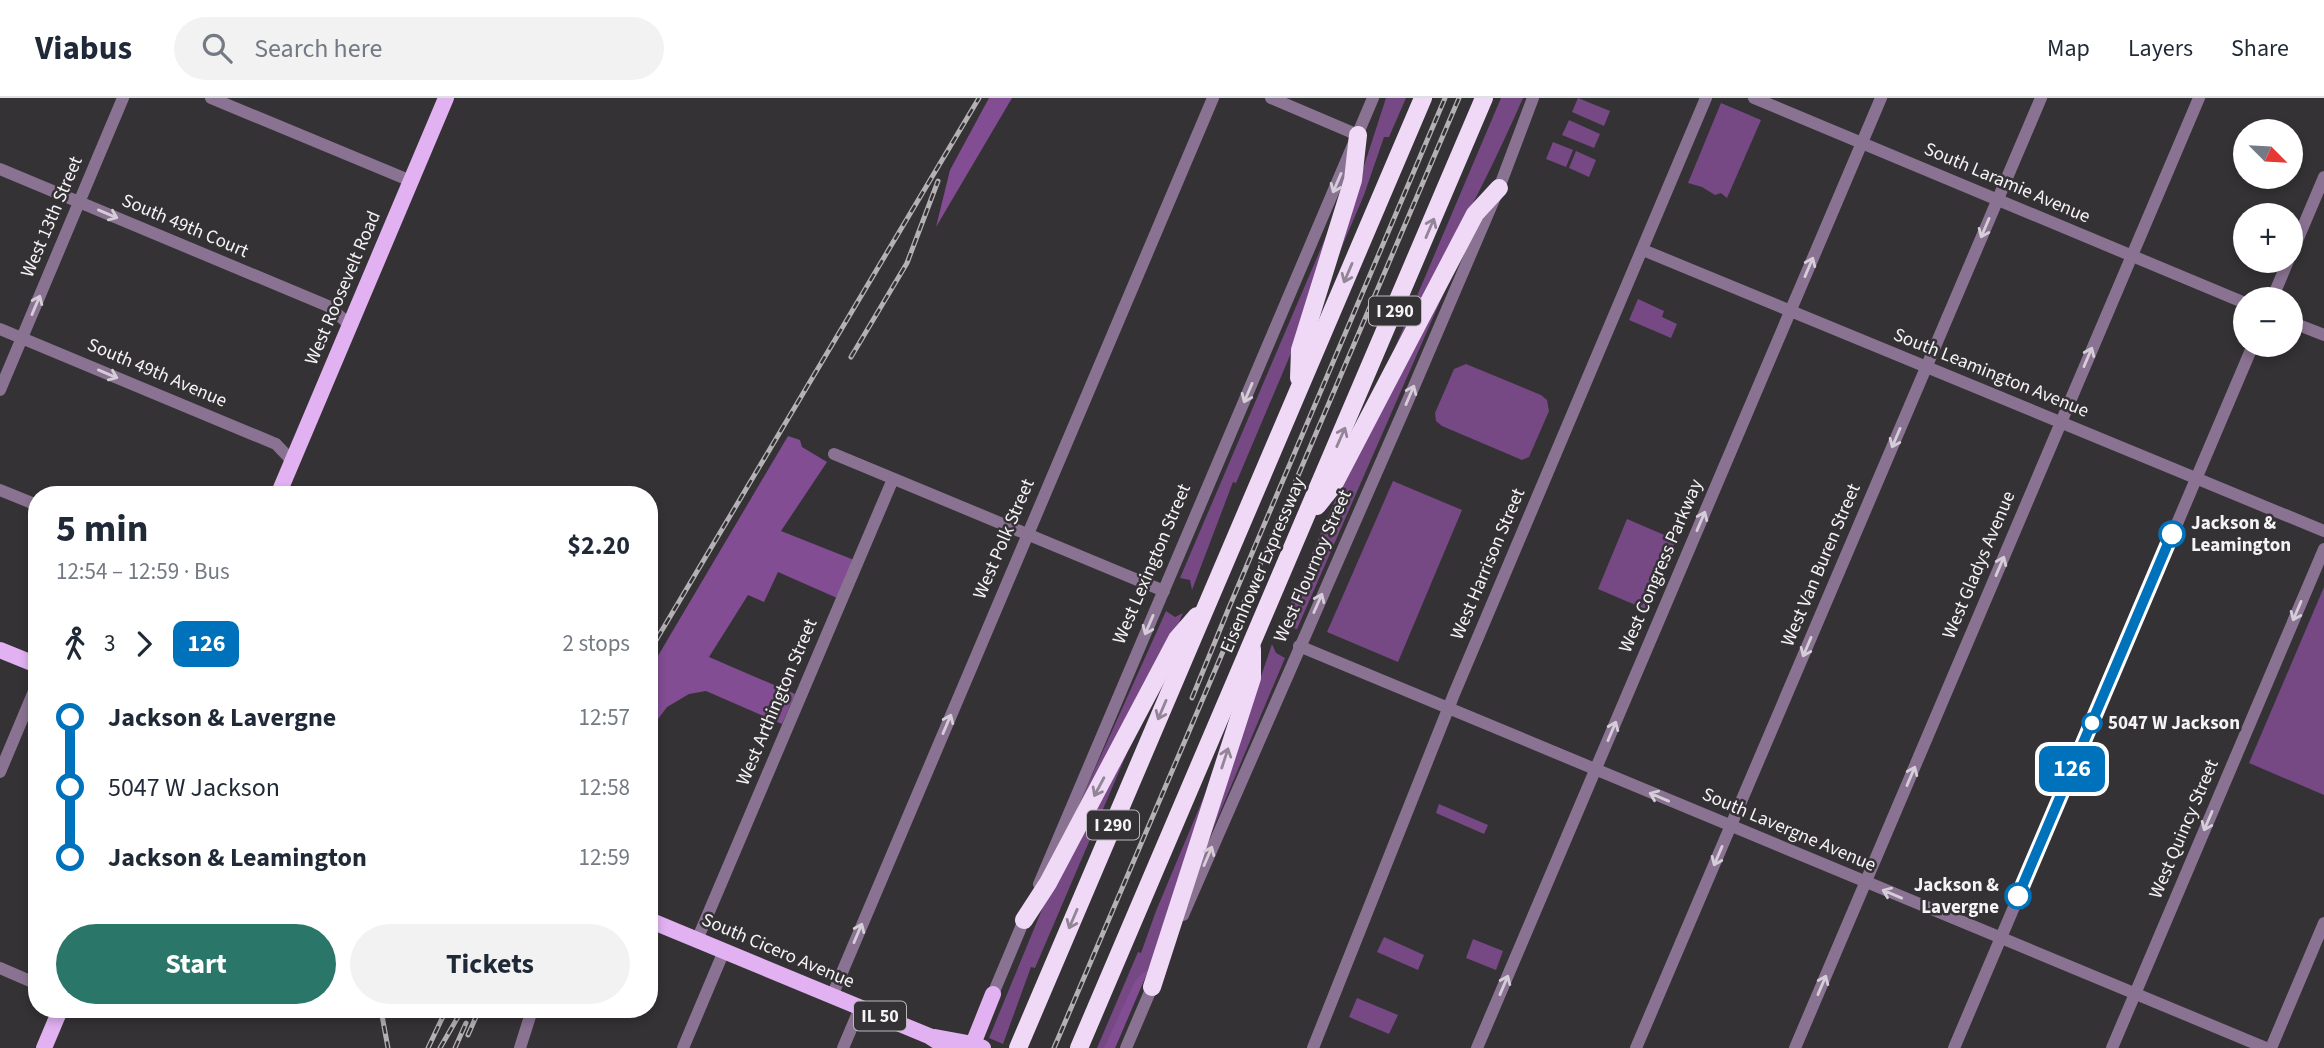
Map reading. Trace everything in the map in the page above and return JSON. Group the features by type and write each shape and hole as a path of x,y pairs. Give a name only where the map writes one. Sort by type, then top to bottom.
{"highway":[{"name":"Eisenhower Expressway","path":"1018,1048 1423,98"},
{"name":"Eisenhower Expressway","path":"1079,1048 1485,98"},
{"path":"1298,389 1300,350 1353,180 1358,135"},
{"path":"1304,523 1334,486 1475,215 1499,188"},
{"path":"1024,920 1048,883 1177,639 1209,603"},
{"path":"1152,987 1252,677 1251,643"}],"main road":[{"name":"West Roosevelt Road","path":"282,486 446,98"},
{"path":"0,650 28,661"},
{"name":"South Cicero Avenue","path":"658,924 929,1036 976,1047"},
{"name":"West Lexington Street","path":"976,1047 993,994"},
{"path":"44,1048 57,1018"},
{"name":"South Cicero Avenue","path":"929,1036 947,1048"}],"street":[{"name":"West 13th Street","path":"0,390 123,98"},
{"path":"211,98 411,181"},
{"name":"West Polk Street","path":"832,996 1213,98"},
{"path":"1271,98 1358,135"},
{"name":"West Lexington Street","path":"993,994 1373,98"},
{"name":"West Flournoy Street","path":"1126,1048 1499,188 1533,98"},
{"name":"West Harrison Street","path":"1313,1048 1449,709 1706,98"},
{"name":"South Laramie Avenue","path":"1754,98 2233,298"},
{"name":"West Congress Parkway","path":"1477,1048 1881,98"},
{"name":"West Van Buren Street","path":"1636,1048 2040,98"},
{"name":"West Gladys Avenue","path":"1795,1048 2199,98"},
{"name":"South 49th Court","path":"0,169 328,306 350,325"},
{"path":"2303,227 2324,177"},
{"name":"South Leamington Avenue","path":"1643,250 2324,531"},
{"path":"2303,327 2324,335"},
{"name":"South 49th Avenue","path":"0,329 276,444 293,462"},
{"path":"1954,1048 2248,357"},
{"path":"834,454 1164,591"},
{"name":"West Arthington Street","path":"698,940 892,479"},
{"path":"0,489 28,501"},
{"name":"West Quincy Street","path":"2112,1048 2324,549"},
{"name":"South Lavergne Avenue","path":"1299,646 2268,1048"},
{"path":"0,772 28,705"},
{"path":"2268,1048 2324,923"},
{"path":"683,1048 724,951"},
{"path":"0,968 28,980"},
{"path":"843,1048 860,1008"},
{"path":"520,1048 529,1018"}],"shaded area":[{"path":"989,98 1012,98 936,227 950,170"},
{"path":"1386,98 1406,98 1389,137 1384,137 1364,195 1324,289"},
{"path":"1501,98 1523,98 1478,194 1394,350"},
{"path":"1578,98 1610,111 1604,126 1572,112"},
{"path":"1721,103 1761,120 1727,198 1721,193 1715,195 1688,183"},
{"path":"1569,120 1600,134 1594,148 1562,135"},
{"path":"1553,142 1573,150 1566,167 1546,159"},
{"path":"1576,151 1596,160 1589,177 1569,168"},
{"path":"1336,213 1297,339 1236,483 1233,482 1192,590 1190,580 1180,578"},
{"path":"1463,249 1297,629 1285,626 1279,630 1353,459"},
{"path":"1638,299 1664,311 1662,317 1677,324 1671,338 1629,320"},
{"path":"1466,364 1541,395 1547,400 1549,411 1529,457 1522,460 1436,421 1435,413 1454,369"},
{"path":"788,436 800,440 802,447 827,462 781,531 854,560 837,598 778,572 764,602 748,595 709,657 795,694 782,724 706,691 689,694 667,707 658,719 658,656"},
{"path":"1393,481 1462,510 1398,662 1327,632"},
{"path":"1627,519 1676,540 1647,610 1598,589"},
{"path":"2324,587 2324,795 2249,763"},
{"path":"1166,611 1175,617 1183,613 1067,831"},
{"path":"1272,644 1276,653 1285,658 1194,874"},
{"path":"1123,752 1127,753 1035,968 1031,967 1003,1044 989,1038 1043,907"},
{"path":"1205,794 1153,958 1115,1048 1097,1048 1138,952 1141,953"},
{"path":"1439,804 1488,825 1484,834 1436,813"},
{"path":"1384,937 1424,955 1418,970 1377,952"},
{"path":"1473,939 1503,951 1496,970 1466,958"},
{"path":"1148,971 1115,1048 1104,1048 1135,981 1143,972"},
{"path":"1357,998 1398,1015 1389,1034 1349,1017"}],"railway":[{"path":"658,637 979,98"},
{"path":"1192,698 1445,98"},
{"path":"1054,1048 1459,98"},
{"path":"851,357 907,263 938,181"},
{"path":"382,1018 388,1048"},
{"path":"428,1048 442,1018"},
{"path":"440,1048 457,1018"},
{"path":"468,1035 475,1018"},
{"path":"455,1048 466,1023"}],"bus line":[{"name":"126","path":"2018,896 2172,534"}],"place":[{"name":"Jackson & Leamington","path":"2172,534"},
{"name":"5047 W Jackson","path":"2092,723"},
{"name":"Jackson & Lavergne","path":"2018,896"}]}
